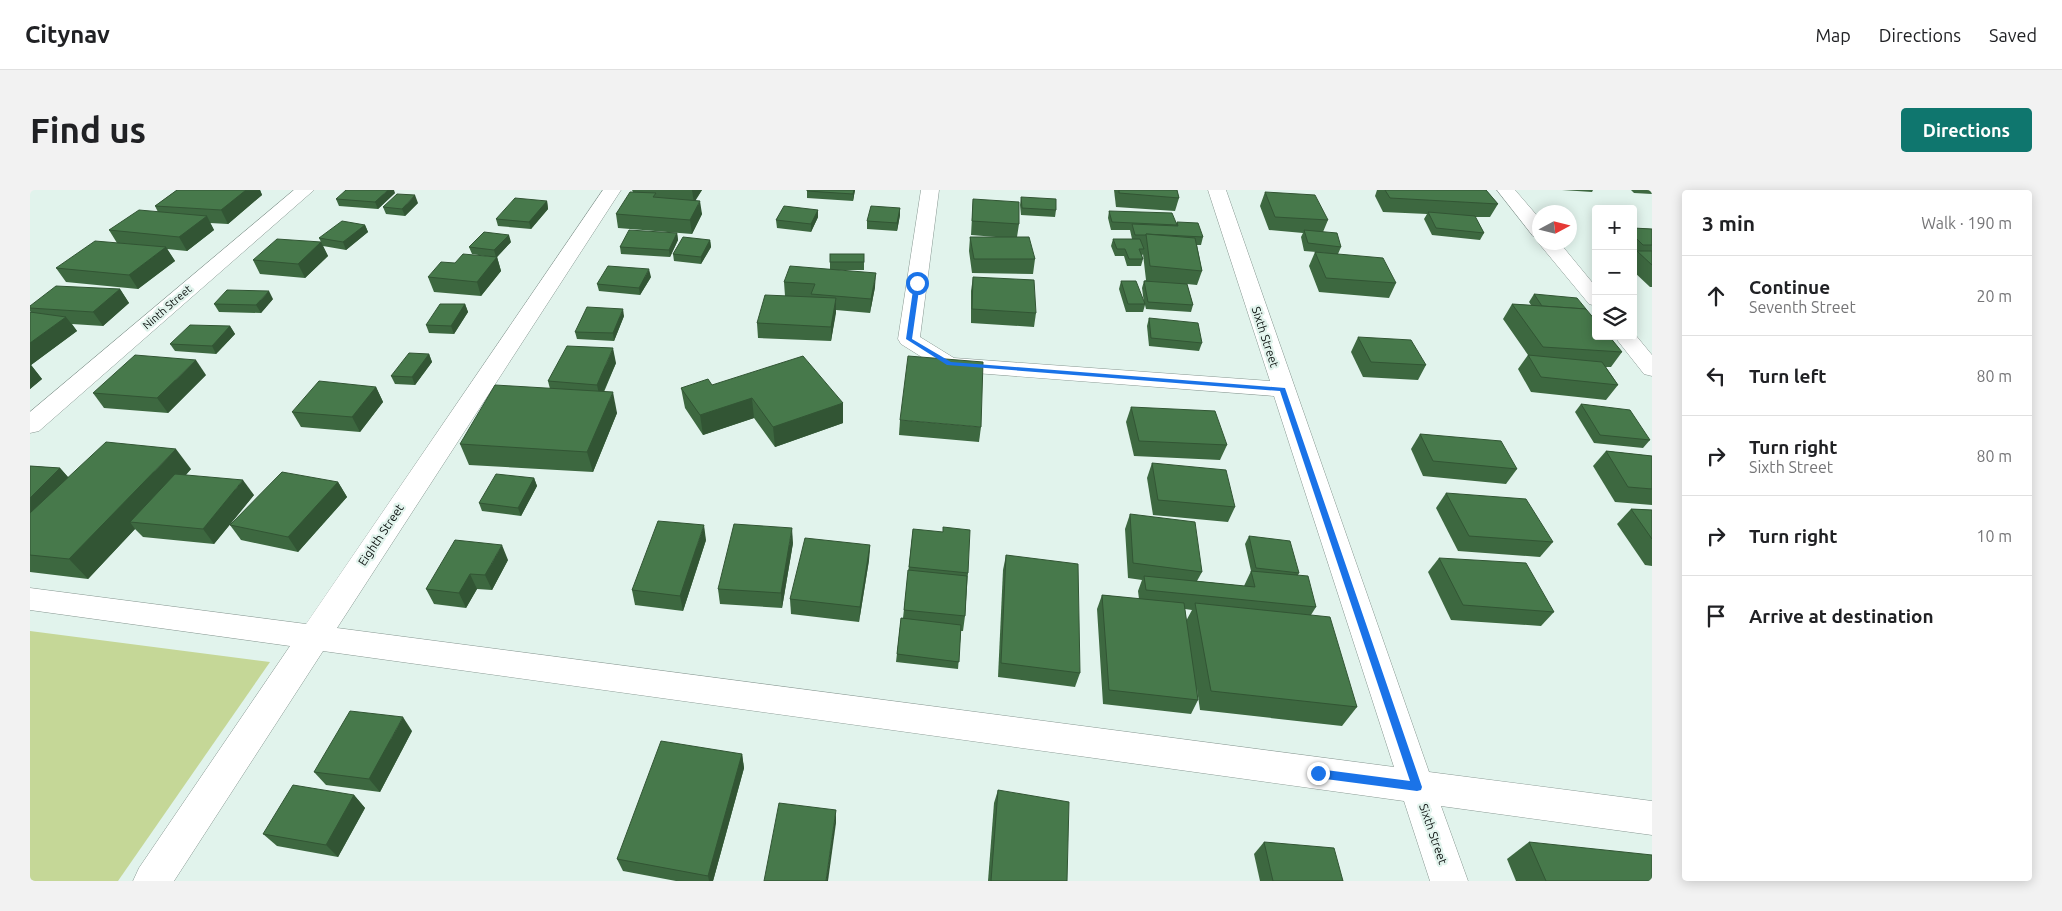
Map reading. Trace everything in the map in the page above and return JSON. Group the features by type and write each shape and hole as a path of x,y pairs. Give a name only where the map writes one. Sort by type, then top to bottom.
{"street":[{"name":"Ninth Street","path":"30,425 305,190"},
{"name":"Eighth Street","path":"152,881 612,190"},
{"path":"930,190 909,339 949,364 1282,389"},
{"name":"Sixth Street","path":"1217,190 1282,389 1449,881"},
{"path":"1506,190 1532,222"},
{"path":"1555,250 1592,295"},
{"path":"1628,340 1652,369"},
{"path":"30,599 1652,818"}],"green space":[{"path":"30,631 270,662 118,881 30,881"}],"building":[{"path":"177,190 246,190 221,210 155,206"},
{"path":"346,190 388,190 375,202 336,199"},
{"path":"807,190 854,190 853,194"},
{"path":"1119,190 1177,190 1179,198 1119,193"},
{"path":"1385,190 1486,190 1498,204 1390,198"},
{"path":"630,192 656,193 653,197 700,201 690,220 616,214"},
{"path":"1265,192 1315,195 1328,220 1275,217"},
{"path":"397,194 415,195 402,209 383,207"},
{"path":"1021,197 1056,199 1056,210 1022,208"},
{"path":"515,198 547,201 529,222 496,219"},
{"path":"973,199 1019,202 1019,224 972,221"},
{"path":"784,206 818,210 811,224 776,220"},
{"path":"871,206 900,208 897,223 867,221"},
{"path":"139,210 207,216 179,237 109,230"},
{"path":"1109,211 1172,213 1177,225 1112,222"},
{"path":"1428,212 1475,216 1484,233 1436,228"},
{"path":"342,221 365,225 343,242 319,238"},
{"path":"1177,222 1198,223 1203,237 1135,235 1132,224 1178,226"},
{"path":"1637,228 1652,229 1652,245 1643,245 1637,239"},
{"path":"629,230 677,233 669,250 620,247"},
{"path":"1304,230 1337,233 1341,247 1308,243"},
{"path":"484,232 509,235 494,250 469,247"},
{"path":"1146,234 1195,238 1202,271 1150,266"},
{"path":"683,237 710,240 701,257 673,254"},
{"path":"970,237 1029,237 1035,259 974,259"},
{"path":"277,239 321,242 298,264 253,260"},
{"path":"1113,239 1140,239 1144,249 1139,249 1143,259 1129,259 1125,249 1117,249"},
{"path":"95,241 166,247 129,275 56,268"},
{"path":"1637,251 1652,251 1652,265"},
{"path":"1315,252 1383,258 1396,283 1326,278"},
{"path":"463,254 497,257 477,282 428,277 441,262 455,263"},
{"path":"830,254 864,254 864,262 830,262"},
{"path":"608,266 649,269 639,288 597,284"},
{"path":"790,266 876,273 871,299 811,294 815,284 784,282"},
{"path":"973,277 1034,280 1036,313 972,309"},
{"path":"1121,281 1136,281 1145,304 1128,304"},
{"path":"1144,281 1187,284 1193,305 1148,302"},
{"path":"56,286 120,289 93,312 30,308 30,306"},
{"path":"227,290 269,291 256,305 214,304"},
{"path":"1534,294 1577,298 1586,309 1542,306"},
{"path":"765,295 836,298 831,327 757,323"},
{"path":"440,304 465,304 451,326 426,325"},
{"path":"1512,304 1586,309 1592,316 1592,340 1612,340 1622,352 1543,347"},
{"path":"587,307 623,309 613,333 575,332"},
{"path":"30,312 66,317 30,343"},
{"path":"1149,318 1198,323 1202,343 1151,338"},
{"path":"190,325 230,326 212,346 170,344"},
{"path":"1358,337 1411,340 1426,365 1371,362"},
{"path":"567,346 613,348 597,385 548,381"},
{"path":"409,353 429,354 412,377 391,376"},
{"path":"135,355 196,360 157,398 93,393"},
{"path":"1528,355 1602,362 1618,385 1541,377"},
{"path":"803,356 843,403 773,427 752,398 700,415 681,388 708,379 712,385"},
{"path":"908,356 983,362 981,427 900,420"},
{"path":"319,381 376,387 352,417 292,412"},
{"path":"495,385 613,392 587,452 460,444"},
{"path":"1581,404 1630,410 1650,440 1600,435"},
{"path":"1131,407 1215,411 1227,445 1139,441"},
{"path":"1420,434 1501,441 1517,469 1433,461"},
{"path":"106,442 176,449 69,559 30,555 30,513"},
{"path":"1606,451 1652,456 1652,489 1628,487"},
{"path":"1152,463 1226,470 1235,507 1158,500"},
{"path":"30,466 60,468 30,498"},
{"path":"282,472 338,482 288,537 230,525"},
{"path":"175,474 243,480 203,529 130,522"},
{"path":"496,474 534,478 518,508 479,503"},
{"path":"1446,493 1526,499 1553,542 1469,536"},
{"path":"1631,509 1652,510 1652,539"},
{"path":"1130,514 1195,522 1202,572 1133,563"},
{"path":"658,521 704,525 680,596 632,590"},
{"path":"734,524 792,528 781,593 718,589"},
{"path":"943,527 970,530 968,573 909,567 913,529 943,532"},
{"path":"1249,536 1290,541 1299,573 1256,568"},
{"path":"805,538 870,545 860,607 790,599"},
{"path":"455,540 502,545 485,575 470,574 459,593 426,589"},
{"path":"1006,555 1078,564 1080,673 1001,663"},
{"path":"1439,558 1526,563 1554,612 1463,605"},
{"path":"908,570 967,576 965,616 904,610"},
{"path":"1251,571 1308,576 1316,607 1146,590 1144,576 1255,587"},
{"path":"1102,595 1184,603 1198,700 1109,690"},
{"path":"1195,603 1330,617 1357,707 1211,691"},
{"path":"901,618 961,625 959,662 897,654"},
{"path":"350,711 403,717 369,779 314,772"},
{"path":"661,741 742,754 708,876 617,859"},
{"path":"293,785 354,795 326,845 263,834"},
{"path":"998,790 1069,802 1067,881 991,881"},
{"path":"779,803 836,810 826,881 764,881"},
{"path":"1264,842 1334,848 1343,881 1273,881"},
{"path":"1529,842 1652,855 1652,881 1546,881"}],"route":[{"path":"917,283 909,339 949,364 1282,389 1417,787 1318,773"}]}
